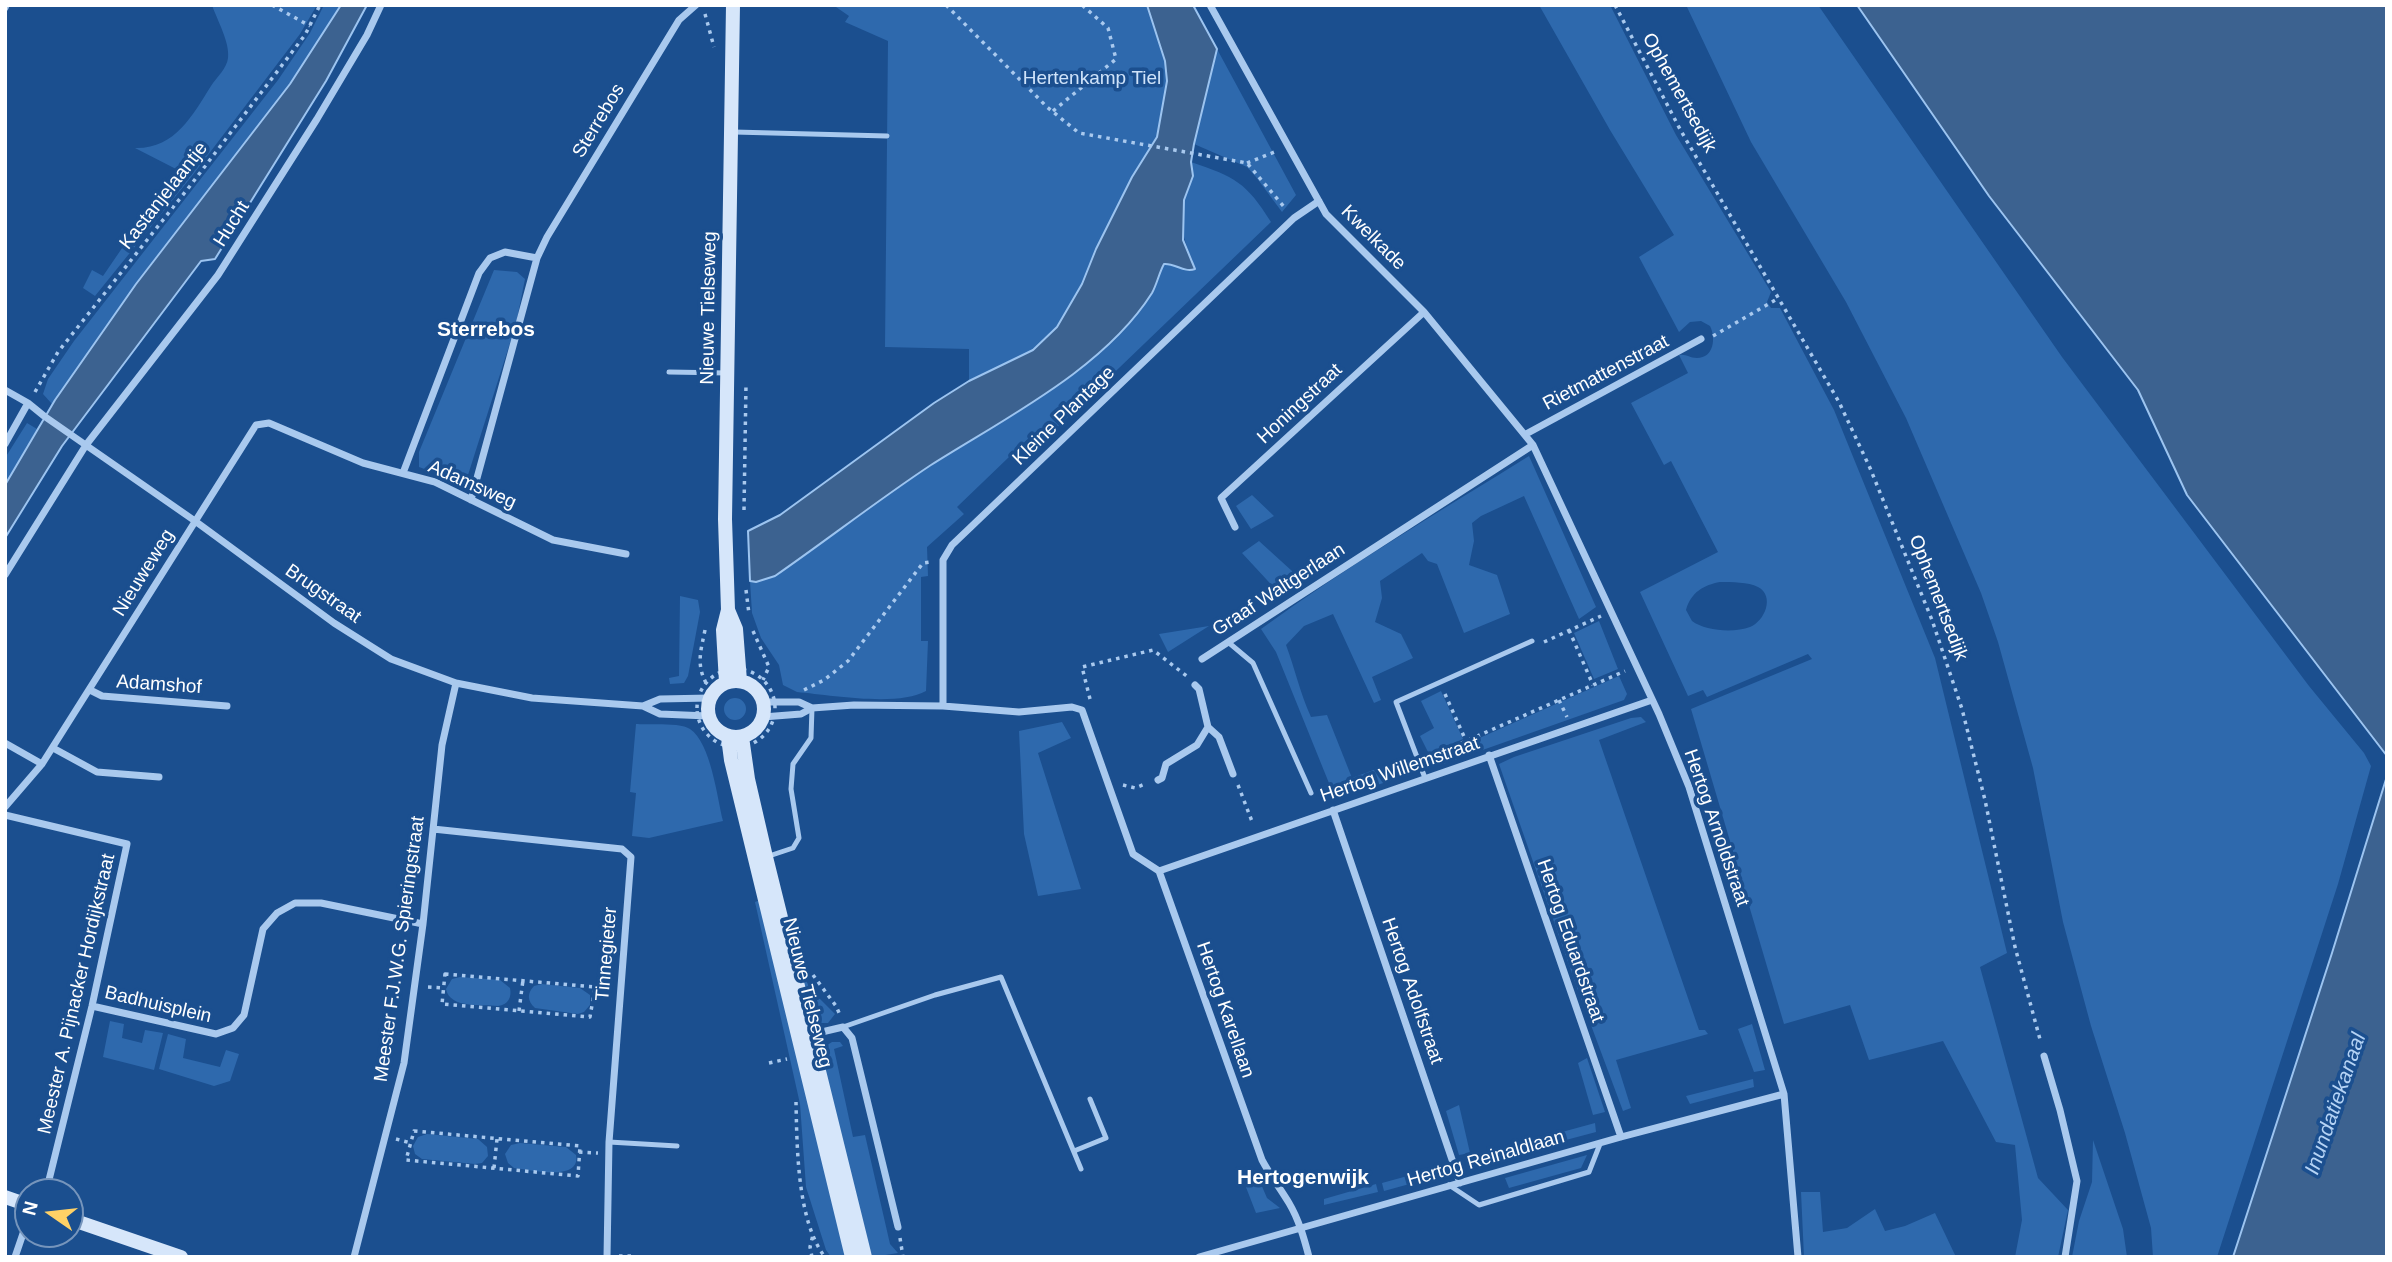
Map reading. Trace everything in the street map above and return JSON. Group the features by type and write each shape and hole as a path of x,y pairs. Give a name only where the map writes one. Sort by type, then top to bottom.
{"main road":[{"name":"Nieuwe Tielseweg","path":"733,5 724,519 728,610 723,630 733,676"},
{"path":"733,676 753,686 769,702 768,717 736,742 716,729 703,715 704,698 733,676"},
{"name":"Nieuwe Tielseweg","path":"736,742 748,779 865,1257"},
{"name":"Nieuwe Tielseweg","path":"736,742 737,786 852,1257"},
{"path":"84,1224 181,1257"}],"street":[{"name":"Hucht","path":"5,575 86,444 218,275 324,107 367,35 381,5"},
{"name":"Sterrebos","path":"471,500 537,258 547,237 680,20 696,5"},
{"name":"Kwelkade","path":"1210,5 1326,214 1424,312 1526,433"},
{"name":"Kleine Plantage","path":"943,560 952,545 1294,218 1319,201"},
{"path":"403,473 479,273 490,258 505,252 537,258"},
{"name":"Honingstraat","path":"1235,527 1222,498 1424,312"},
{"name":"Rietmattenstraat","path":"1526,433 1702,339"},
{"name":"Brugstraat","path":"5,390 28,403 195,521 334,623 391,659 456,683 532,698 643,706 660,714 703,715"},
{"path":"5,444 28,403"},
{"name":"Adamsweg","path":"269,424 363,463 435,482 553,540 625,554"},
{"name":"Nieuweweg","path":"5,807 53,748 256,425 269,424"},
{"name":"Hertog Arnoldstraat","path":"1526,433 1636,665 1689,787 1783,1094 1798,1257"},
{"name":"Graaf Waltgerlaan","path":"1202,659 1533,445"},
{"path":"943,560 943,706"},
{"name":"Meester F.J.W.G. Spieringstraat","path":"354,1257 404,1063 423,923 442,745 456,683"},
{"path":"1195,685 1199,689 1208,727 1219,737 1233,774"},
{"name":"Adamshof","path":"90,690 102,696 227,706"},
{"name":"Brugstraat","path":"643,706 660,699 704,698"},
{"name":"Hertog Willemstraat","path":"1159,870 1652,700"},
{"path":"769,702 799,702 812,708"},
{"path":"768,717 802,714 812,708 854,705 943,706 1018,712 1072,707 1083,710 1133,854 1159,870"},
{"path":"1158,780 1162,778 1166,764 1197,745 1208,727"},
{"path":"5,743 42,764"},
{"path":"53,748 97,772 159,777"},
{"name":"Hertog Eduardstraat","path":"1489,755 1621,1137"},
{"name":"Hertog Adolfstraat","path":"1334,810 1460,1182"},
{"name":"Meester A. Pijnacker Hordijkstraat","path":"5,815 127,844 92,1006 49,1178"},
{"name":"Tinnegieter","path":"433,829 622,849 631,857 609,1142 607,1257"},
{"name":"Hertog Karellaan","path":"1159,870 1262,1160 1301,1228 1309,1257"},
{"name":"Badhuisplein","path":"92,1006 216,1034 233,1028 244,1015 263,929 277,913 295,903 321,903 423,923"},
{"name":"Nieuwe Tielseweg","path":"809,1035 843,1027 852,1038 898,1227"},
{"path":"2044,1056 2064,1122 2077,1181 2065,1257"},
{"name":"Hertog Reinaldlaan","path":"1199,1257 1449,1185 1783,1094"}],"lane":[{"path":"731,132 887,136"},
{"path":"669,372 727,373"},
{"path":"1425,778 1396,702 1532,641"},
{"path":"1227,642 1253,663 1311,793"},
{"path":"766,857 793,848 799,838 791,789 793,764 811,738 812,708"},
{"path":"843,1027 935,995 1001,977 1081,1169"},
{"path":"1074,1151 1106,1138 1090,1100"},
{"path":"609,1142 677,1146"},
{"path":"1449,1185 1479,1205 1589,1172 1600,1144"}],"path":[{"path":"272,5 310,26"},
{"name":"Kastanjelaantje","path":"28,403 58,352 305,35 320,5"},
{"path":"946,5 1046,107 1079,133 1247,163 1288,146"},
{"path":"1053,111 1116,59 1108,28 1082,5"},
{"name":"Ophemertsedijk","path":"1615,5 1681,131 1844,413 1870,468 1932,620 1962,709 1985,800 2015,947 2044,1056"},
{"path":"1247,163 1294,218"},
{"path":"1702,339 1709,339 1779,298"},
{"path":"743,521 746,372"},
{"path":"789,702 790,692 806,689 824,680 848,661 922,563 943,560"},
{"path":"745,585 750,624 769,667 763,680"},
{"path":"1532,641 1543,642 1611,611"},
{"path":"1569,631 1593,685"},
{"name":"Graaf Waltgerlaan","path":"1083,710 1092,703 1082,667 1153,650 1188,678 1202,659"},
{"path":"1439,773 1432,756 1636,665"},
{"path":"754,673 763,680 770,689 769,729 764,736 757,741 736,742 709,737 703,715 705,684 717,674 733,676 754,673"},
{"path":"1440,682 1466,741"},
{"path":"1559,700 1571,726"},
{"path":"1233,774 1258,836"},
{"path":"1107,781 1135,788 1158,780"},
{"path":"445,974 523,981 595,987 590,1017 442,1004 445,974"},
{"path":"519,1011 523,981"},
{"path":"769,1063 787,1059"},
{"path":"414,1131 497,1138 580,1146 578,1176 406,1160 414,1131"},
{"path":"494,1168 497,1138"},
{"path":"898,1227 903,1257"},
{"path":"811,1257 813,1233 817,1247 825,1257"}],"green space":[{"path":"212,5 317,5 300,34 192,176 95,296 83,288 92,270 103,276 176,169 135,148 161,143 181,129 227,62 227,45"},
{"path":"324,5 341,5 290,84 135,285 52,404 43,394 48,379 74,341 278,80 310,33"},
{"name":"Hertenkamp Tiel","path":"1147,5 1165,61 1167,81 1157,137 1057,327 1033,350 969,381 969,349 885,347 888,41 845,22 849,16 836,7"},
{"path":"1539,5 1610,5 1676,135 1771,292 1767,302 1771,308 1780,308 1834,410 1935,658 2007,953 1980,967 2038,1178 2068,1210 2058,1257 2015,1257 2022,1220 2015,1145 1996,1142 1943,1041 1869,1060 1850,1005 1784,1024 1691,709 1812,659 1808,654 1707,697 1703,690 1688,696 1640,592 1718,552 1671,461 1664,465 1631,403 1688,373 1679,355 1697,358 1707,355 1713,336 1710,326 1701,321 1690,322 1679,332 1639,257 1674,235","holes":["1720,582 1750,584 1763,591 1766,608 1755,624 1743,629 1720,630 1692,621 1686,610 1695,594"]},
{"path":"1818,5 2062,357 2309,686 2364,753 2371,766 2338,884 2217,1257 2153,1257 2151,1228 2063,922 2033,768 1998,642 1981,593 1906,418 1846,302 1751,142 1687,7"},
{"path":"1217,49 1296,195 1282,212 1247,167 1194,144"},
{"path":"1191,162 1219,172 1246,189 1271,222 1043,441 1034,433 957,507 964,514 927,547 928,576 921,577 921,641 928,641 926,691 899,698 863,699 797,692 783,685 779,665 761,638 752,613 750,581 756,582 775,576 912,478 1051,390 1108,345 1132,320 1152,293 1164,264 1170,263 1186,270 1193,261 1184,239 1182,225"},
{"path":"494,270 517,272 525,279 516,324 468,475 461,480 449,478 419,467 419,452"},
{"path":"27,423 37,429 5,485 5,458"},
{"path":"1529,456 1596,607 1579,619 1524,496 1472,523 1474,541 1469,565 1497,575 1510,614 1464,633 1437,564 1428,561 1422,553 1380,581 1382,598 1375,622 1401,634 1413,658 1372,677 1381,700 1374,703 1333,614 1304,626 1286,645 1311,717 1327,715 1352,778 1384,766 1393,780 1335,798 1276,652 1261,629 1360,561"},
{"path":"1252,495 1274,516 1251,529 1236,506"},
{"path":"1259,541 1303,581 1279,593 1242,553"},
{"path":"680,596 698,600 700,612 688,676 684,683 670,684 669,678 679,676"},
{"path":"1599,621 1618,669 1594,679 1574,633"},
{"path":"1209,626 1168,652 1159,634"},
{"path":"1619,676 1627,694 1624,700 1443,764 1439,756"},
{"path":"1441,691 1463,739 1429,754 1420,736 1434,728 1421,701"},
{"path":"735,698 743,701 746,709 743,717 735,720 727,717 724,709 727,701"},
{"path":"1641,717 1646,722 1599,740 1699,1030 1705,1030 1708,1034 1616,1060 1631,1108 1623,1111 1499,764 1631,718"},
{"path":"1062,722 1071,738 1038,753 1081,889 1038,896 1024,834 1019,731"},
{"path":"636,724 679,725 690,729 697,736 708,758 723,821 649,838 632,836 636,793 630,792"},
{"path":"760,900 846,1257 831,1257 826,1250 806,1187 800,1104 755,902"},
{"path":"802,975 814,993 835,1014 828,1023 816,1023 810,1018"},
{"path":"460,977 500,980 510,988 510,997 507,1002 498,1006 460,1003 453,1000 446,989 452,979"},
{"path":"542,984 580,988 590,995 590,1005 578,1014 535,1008 530,1003 529,994 534,986"},
{"path":"110,1021 124,1024 122,1038 142,1043 145,1030 163,1033 154,1070 103,1057"},
{"path":"1752,1024 1765,1070 1754,1072 1738,1029"},
{"path":"168,1034 186,1039 183,1058 220,1067 226,1050 239,1054 230,1081 214,1086 159,1069"},
{"path":"832,1042 840,1042 843,1046 834,1049 853,1137 865,1135 890,1244 898,1253 873,1257 870,1250 820,1054 824,1047"},
{"path":"1587,1058 1605,1112 1593,1115 1578,1063"},
{"path":"1753,1079 1754,1087 1690,1104 1686,1096"},
{"path":"1459,1105 1470,1153 1459,1155 1446,1111"},
{"path":"1595,1123 1596,1132 1532,1149 1529,1141"},
{"path":"427,1134 478,1139 487,1147 488,1156 482,1163 475,1164 422,1159 415,1154 413,1146 418,1137"},
{"path":"2093,1140 2123,1229 2127,1257 2072,1257 2079,1221 2092,1182"},
{"path":"520,1143 566,1147 576,1155 575,1163 571,1169 563,1172 514,1168 508,1163 505,1154 511,1145"},
{"path":"1520,1145 1522,1151 1483,1163 1482,1154"},
{"path":"1587,1155 1581,1168 1509,1188 1505,1178"},
{"path":"1433,1169 1435,1177 1384,1191 1382,1183"},
{"path":"1255,1170 1267,1198 1280,1208 1256,1213 1242,1177"},
{"path":"1376,1184 1378,1192 1324,1205 1324,1199"},
{"path":"1801,1192 1820,1192 1823,1232 1847,1228 1875,1209 1885,1231 1935,1213 1956,1257 1804,1257"}],"water":[{"path":"341,5 367,5 326,81 215,259 201,261 62,446 5,538 5,485 55,400 136,284 290,84"},
{"path":"1147,5 1193,5 1217,49 1194,144 1191,162 1193,176 1184,200 1183,240 1195,269 1187,270 1164,264 1152,293 1132,320 1080,368 1021,410 911,478 775,576 756,582 750,581 748,531 780,515 934,403 969,381 1033,350 1057,327 1082,284 1096,249 1132,177 1157,137 1167,81 1165,61"},
{"path":"1857,5 2387,5 2387,756 2187,495 2138,390 1989,196"},
{"name":"Inundatiekanaal","path":"2387,776 2387,1257 2233,1257 2332,953"}],"district":[{"name":"Sterrebos","path":"486,330"},
{"name":"Hertogenwijk","path":"1303,1178"}]}
